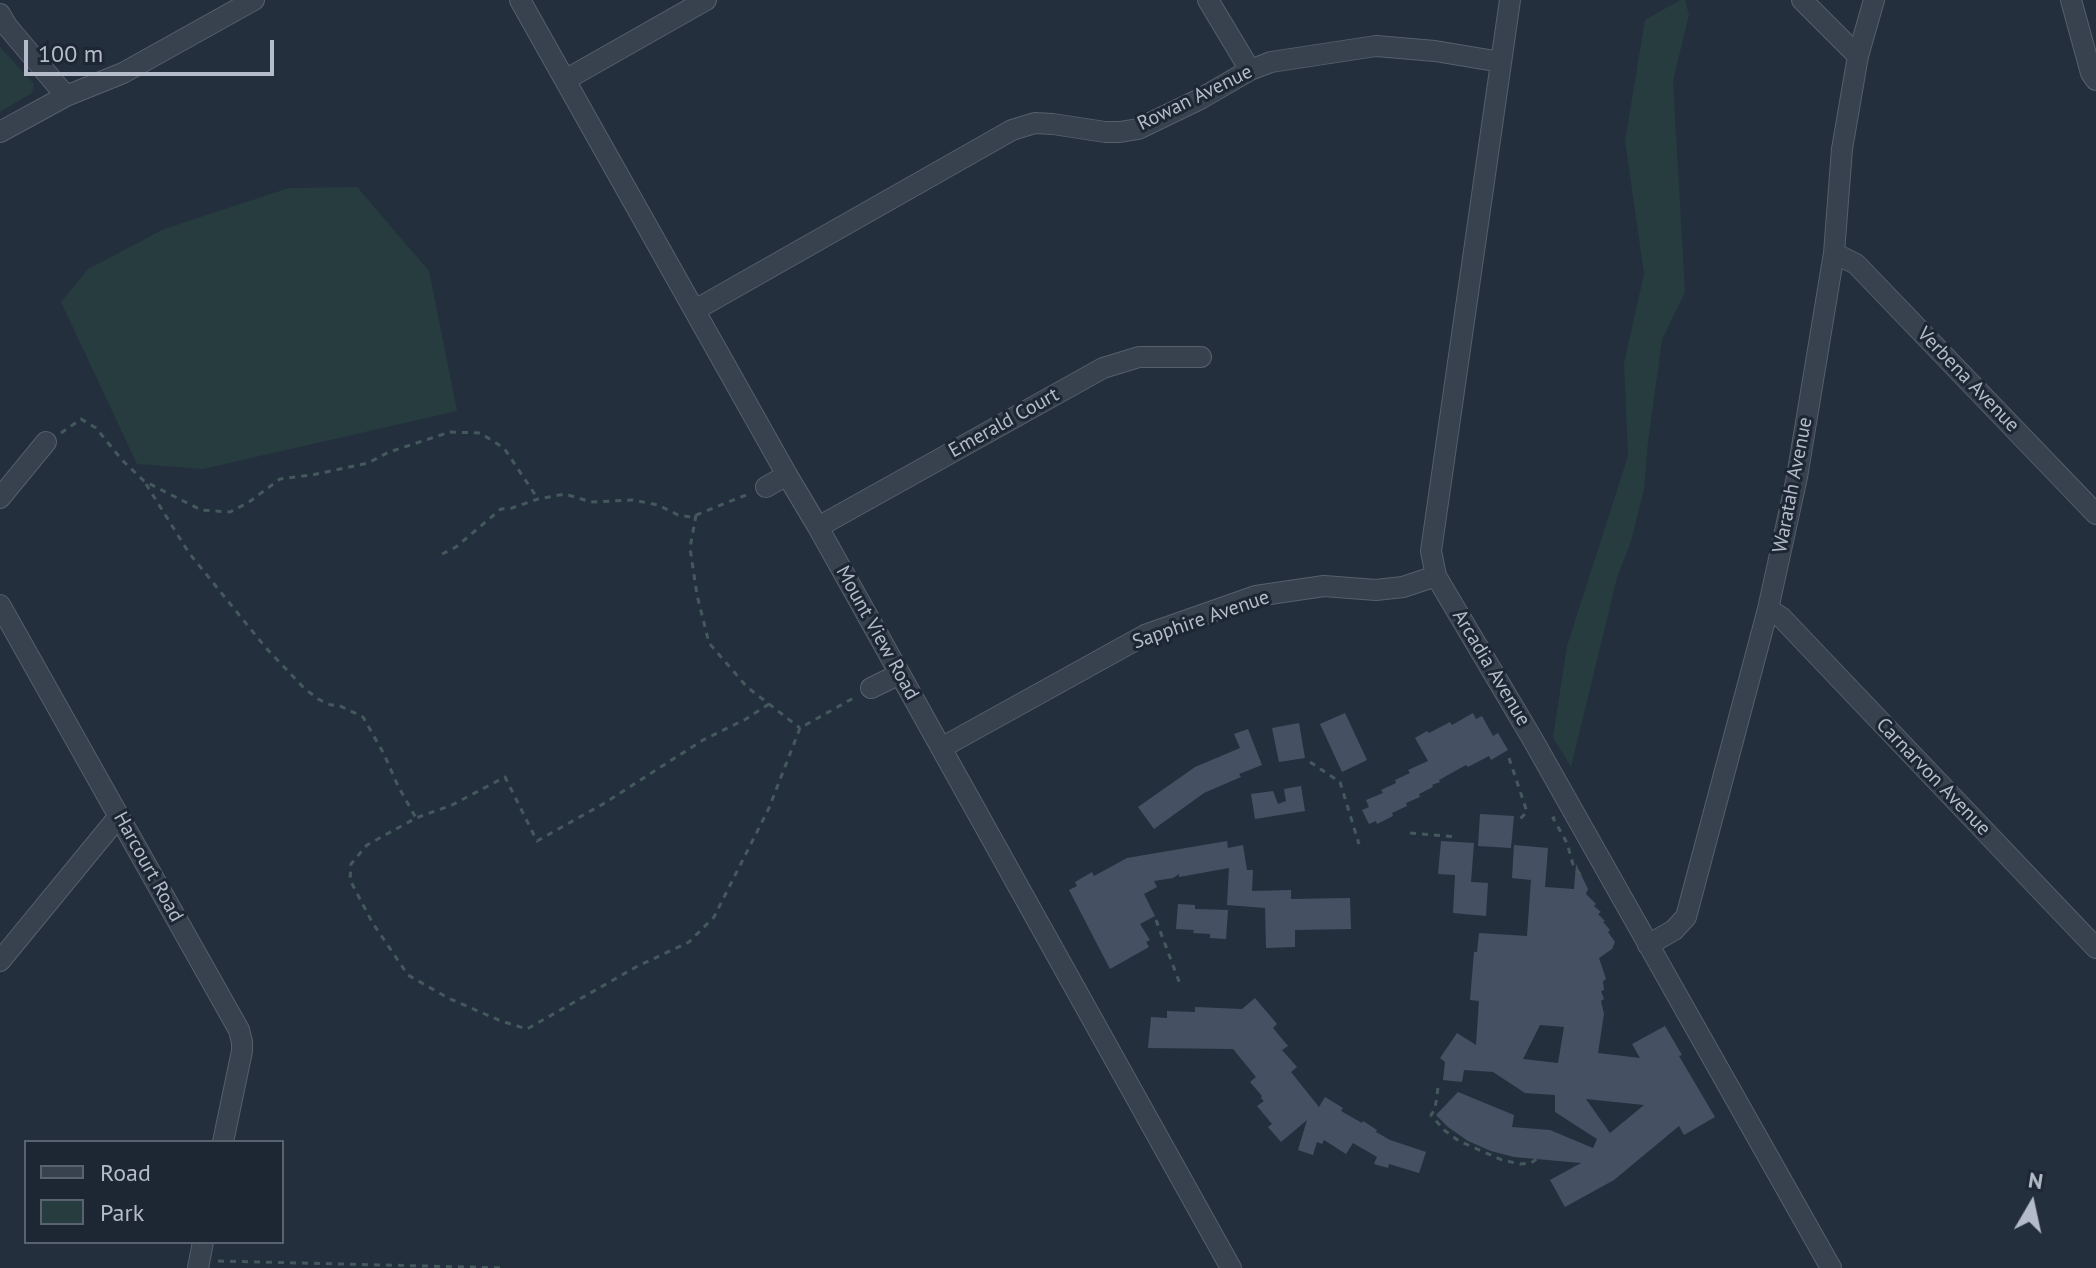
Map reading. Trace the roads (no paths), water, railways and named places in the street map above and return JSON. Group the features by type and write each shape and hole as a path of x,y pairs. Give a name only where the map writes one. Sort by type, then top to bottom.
{"street":[{"path":"0,132 66,96 123,73 254,0"},
{"name":"Mount View Road","path":"520,0 1231,1268"},
{"path":"565,80 706,0"},
{"path":"1208,0 1250,70"},
{"name":"Arcadia Avenue","path":"1510,0 1431,551 1436,576 1533,740 1831,1268"},
{"path":"1802,0 1858,56"},
{"name":"Waratah Avenue","path":"1648,945 1674,930 1686,917 1768,609 1797,477 1834,253 1842,149 1858,56 1874,0"},
{"path":"2071,0 2091,73 2096,80"},
{"path":"0,14 66,96"},
{"name":"Rowan Avenue","path":"695,310 1012,130 1035,123 1105,132 1138,129 1271,62 1376,46 1435,51 1501,62"},
{"name":"Verbena Avenue","path":"1834,253 1856,264 2096,514"},
{"name":"Emerald Court","path":"818,527 1103,368 1139,357 1201,357"},
{"path":"0,498 43,447"},
{"path":"766,487 787,475"},
{"name":"Sapphire Avenue","path":"941,748 1145,635 1256,596 1324,586 1376,590 1403,587 1436,576"},
{"name":"Harcourt Road","path":"0,605 239,1030 242,1051 223,1140"},
{"name":"Carnarvon Avenue","path":"1768,609 1781,617 2096,948"},
{"path":"871,688 900,674"},
{"path":"0,961 119,816"},
{"path":"198,1268 203,1244"}]}
